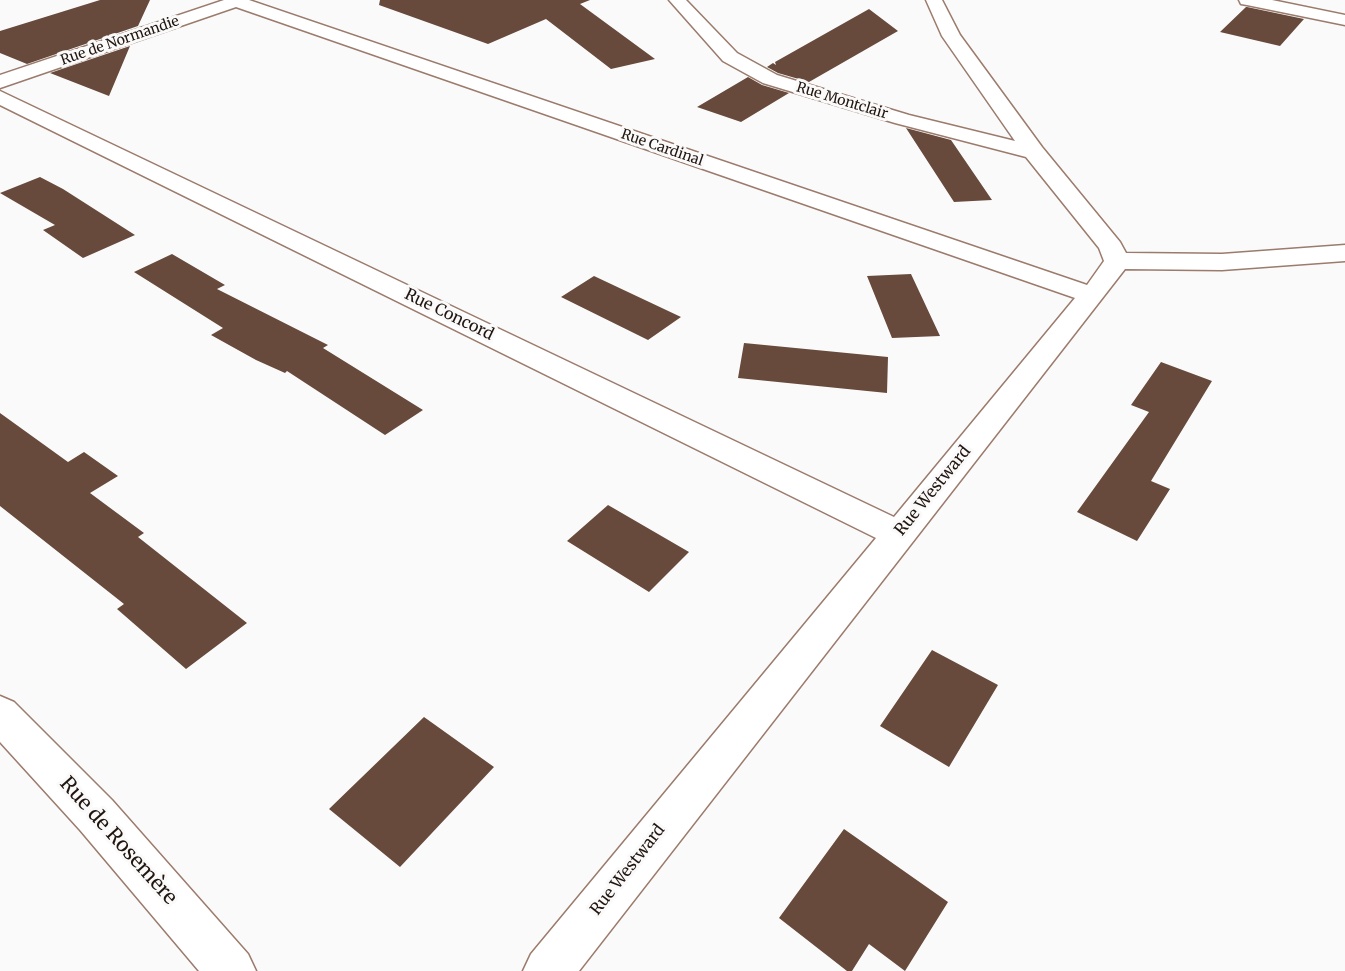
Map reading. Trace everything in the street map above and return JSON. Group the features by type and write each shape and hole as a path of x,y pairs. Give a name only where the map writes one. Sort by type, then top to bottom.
{"street":[{"name":"Rue de Normandie","path":"0,82 236,0"},
{"name":"Rue Cardinal","path":"236,0 1091,296"},
{"name":"Rue Montclair","path":"677,0 730,57 770,79 902,119 1034,152"},
{"path":"934,0 951,36 1034,152 1111,247 1117,261 1222,262 1345,253"},
{"path":"1247,0 1345,20"},
{"name":"Rue Concord","path":"0,97 899,534"},
{"name":"Rue Westward","path":"548,971 1117,261"},
{"name":"Rue de Rosemère","path":"0,714 96,815 231,971"}],"building":[{"path":"100,0 150,0 138,26 27,64 0,53 0,31"},
{"path":"380,0 590,0 580,4 655,59 611,69 546,19 488,44 379,5"},
{"path":"1246,7 1304,19 1280,46 1220,32"},
{"path":"869,9 898,31 809,82 778,73 767,67 773,63 776,65 775,62"},
{"path":"130,46 109,96 50,73"},
{"path":"748,77 762,85 789,93 741,122 697,107"},
{"path":"906,128 951,140 992,200 954,202"},
{"path":"40,177 135,235 83,258 43,230 55,225 0,193"},
{"path":"172,254 225,285 217,289 328,345 323,348 423,410 385,435 287,371 285,373 256,360 211,335 223,328 134,272"},
{"path":"911,274 940,336 892,338 867,276"},
{"path":"594,276 681,317 648,340 561,297"},
{"path":"744,343 888,357 887,393 738,378"},
{"path":"1161,362 1212,381 1151,481 1170,489 1137,541 1077,512 1149,412 1131,405"},
{"path":"0,413 68,462 84,452 118,476 90,493 144,533 138,537 247,623 186,669 117,609 124,604 0,506"},
{"path":"608,505 689,552 649,592 567,541"},
{"path":"932,650 998,685 949,767 880,726"},
{"path":"424,717 494,767 400,867 329,809"},
{"path":"844,829 948,902 905,971 869,944 852,971 847,971 779,918"}]}
